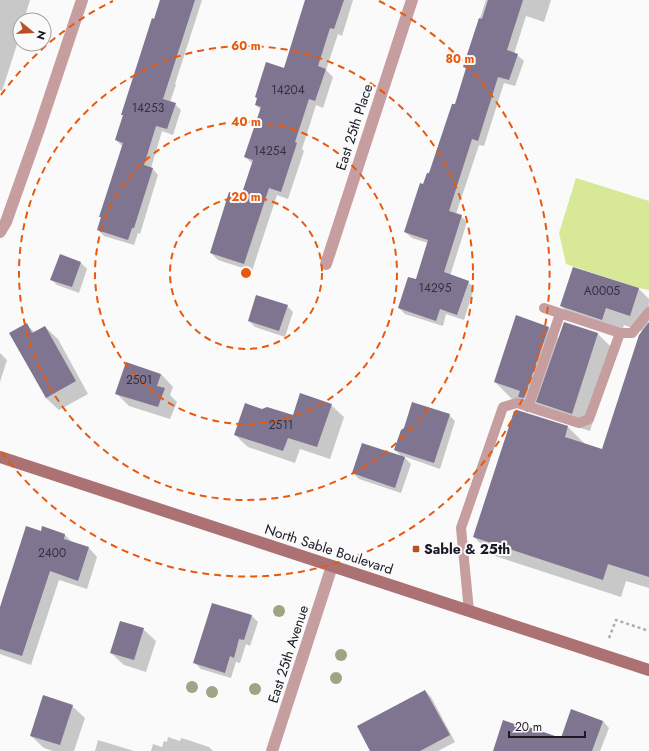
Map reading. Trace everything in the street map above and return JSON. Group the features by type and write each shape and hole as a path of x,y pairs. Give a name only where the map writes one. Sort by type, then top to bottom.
{"street":[{"path":"0,232 6,222 37,136 82,0"},
{"name":"East 25th Place","path":"326,264 412,0"},
{"name":"North Sable Boulevard","path":"0,457 649,670"},
{"name":"East 25th Avenue","path":"272,751 332,566"}],"lane":[{"path":"544,308 620,333 632,333 649,312"},
{"path":"528,407 560,314"},
{"path":"469,611 461,528 504,407 517,403 579,423 589,419 620,333"}],"path":[{"path":"616,620 649,631"}],"green space":[{"path":"576,178 649,201 649,290 566,264 559,233"}],"building":[{"path":"160,0 195,0 163,99 176,103 167,129 156,126 144,165 153,168 134,228 132,228 128,240 97,230 101,217 99,217 123,143 115,140 123,115 121,115 152,18 154,19"},
{"path":"305,0 344,0 334,29 330,28 318,66 326,69 315,101 309,99 281,192 269,188 244,264 210,253 229,192 241,196 253,160 244,157 261,107 255,105 257,98 255,97 266,62 284,68"},
{"path":"488,0 523,0 507,50 518,54 509,80 498,77 478,141 472,139 449,211 462,215 444,272 469,281 457,315 440,309 436,321 398,308 408,277 416,279 428,240 404,232 420,183 423,184 427,173 429,173 452,104 455,104 466,68 463,67 479,18 482,19"},
{"path":"60,254 81,262 72,287 50,280"},
{"path":"573,267 639,288 630,316 606,308 602,320 560,306"},
{"path":"256,295 288,305 279,331 248,321"},
{"path":"516,315 549,327 524,398 518,397 520,391 494,382"},
{"path":"564,322 598,333 572,414 536,402"},
{"path":"649,322 649,577 608,564 603,580 473,537 514,411 517,410 568,426 565,437 602,449 639,335"},
{"path":"27,323 32,333 45,326 76,381 46,398 9,333"},
{"path":"126,362 161,374 157,386 165,388 158,407 115,394"},
{"path":"300,393 332,404 317,447 288,438 283,451 234,435 245,403 262,409 267,407 293,415"},
{"path":"412,402 450,414 434,463 394,450 401,430 404,428"},
{"path":"362,443 405,457 395,488 352,473"},
{"path":"26,526 41,531 42,526 65,534 64,539 89,547 78,581 50,571 22,656 0,649 0,607"},
{"path":"212,603 252,615 244,640 239,639 234,658 230,656 225,673 193,663"},
{"path":"120,621 144,628 134,660 110,653"},
{"path":"425,690 450,735 420,751 370,751 357,726"},
{"path":"43,695 73,705 60,745 30,736"},
{"path":"571,709 603,721 592,751 493,751 503,720 561,738"}],"place":[{"name":"Sable & 25th","path":"416,549"}]}
